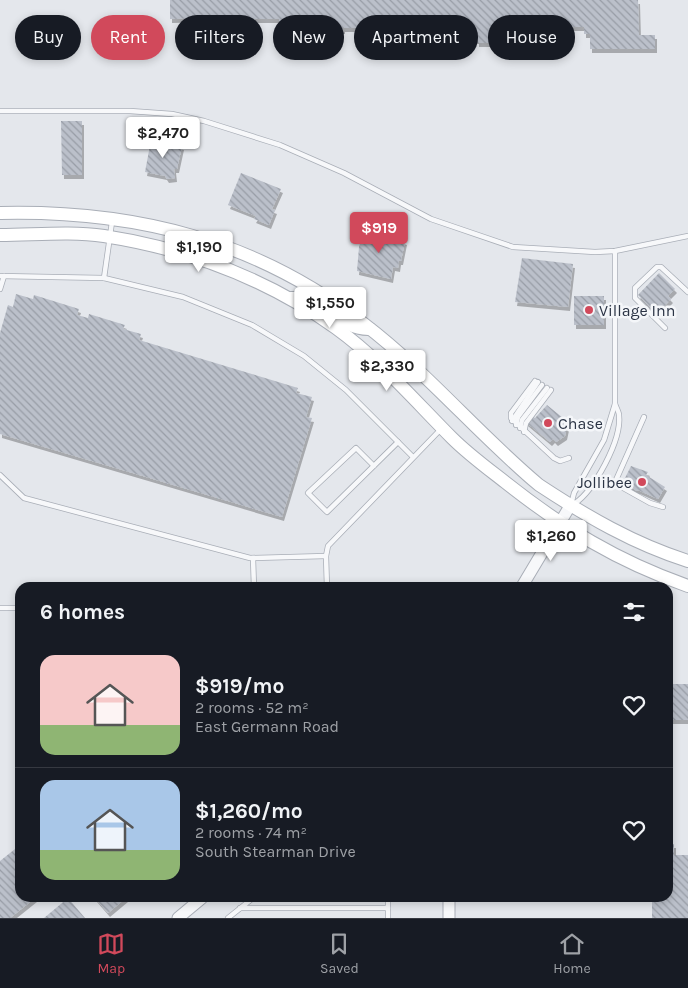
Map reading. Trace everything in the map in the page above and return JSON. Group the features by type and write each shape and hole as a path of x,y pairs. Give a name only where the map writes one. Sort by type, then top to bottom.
{"main road":[{"path":"0,213 112,218 165,227 239,250 296,278 371,329 418,370 512,463 539,485 570,506 636,542 688,561"},
{"path":"0,235 64,234 110,238 195,257 232,270 291,298 338,330 364,351 442,428 491,471 559,524 630,563 688,586"},
{"path":"291,298 307,298 355,328 371,329"}],"street":[{"path":"525,582 570,506"},
{"path":"178,918 197,902"},
{"path":"449,902 449,918"}],"lane":[{"path":"0,111 130,111 172,114 204,121 286,147 344,173 431,219 513,247 595,252 615,251 688,236"},
{"path":"104,278 112,218"},
{"path":"570,506 574,493 604,440 615,404 615,251"},
{"path":"664,328 634,298 635,288 657,267 661,267 688,292"},
{"path":"0,289 2,276 104,278 183,297 252,325 304,356 346,390 413,457"},
{"path":"518,427 526,423 542,385"},
{"path":"518,427 518,417 542,385"},
{"path":"542,385 511,413 518,427 554,458 560,461 569,458"},
{"path":"570,506 585,497 605,463 616,435 619,415 615,404"},
{"path":"644,417 616,480 616,484 650,503 663,507"},
{"path":"327,582 326,556 328,546 442,428"},
{"path":"374,466 356,448 344,463 323,483 308,493 327,512 340,500 374,466 398,442"},
{"path":"356,474 361,479"},
{"path":"0,475 24,498 253,558 326,556"},
{"path":"345,486 350,490"},
{"path":"335,495 340,500"},
{"path":"253,558 254,582"},
{"path":"0,608 15,608"},
{"path":"228,918 248,902"},
{"path":"388,902 388,918"},
{"path":"240,908 388,908"}],"building":[{"path":"170,0 638,0 639,35 655,35 655,49 590,49 590,34 584,34 584,27 575,27 575,15 488,15 488,43 478,43 478,15 354,15 354,28 344,28 344,15 273,15 273,19 263,19 263,15 175,15 175,19 170,19"},
{"path":"61,121 82,121 82,175 62,175"},
{"path":"151,140 182,146 177,169 174,169 175,178 167,179 165,176 145,172"},
{"path":"241,173 281,189 272,209 275,210 269,225 254,219 256,216 228,205"},
{"path":"364,230 405,241 401,261 399,261 398,268 393,267 391,279 357,271 359,247"},
{"path":"522,258 573,264 568,307 515,302"},
{"path":"659,273 675,289 668,296 671,299 657,314 638,295"},
{"path":"16,294 33,299 34,295 79,309 77,315 88,318 89,314 125,325 123,329 141,334 139,340 298,388 296,393 312,397 306,417 312,418 282,517 0,434 0,333 8,305 13,307"},
{"name":"Village Inn","path":"574,296 604,296 604,325 574,325"},
{"name":"Chase","path":"547,405 568,422 565,436 556,442 553,439 550,442 515,413 520,406 535,418"},
{"name":"Jollibee","path":"631,466 648,472 646,475 665,487 658,499 637,491 623,482"},
{"path":"673,684 688,684 688,720 673,720"},
{"path":"674,844 674,855 688,855 688,918 652,918 652,902 673,902"},
{"path":"15,849 15,902 30,902 10,918 0,918 0,861"},
{"path":"63,902 71,902 85,918 44,918"},
{"path":"98,902 121,902 108,913"}],"place":[{"name":"Village Inn","path":"589,310"},
{"name":"Chase","path":"548,423"},
{"name":"Jollibee","path":"642,482"}]}
